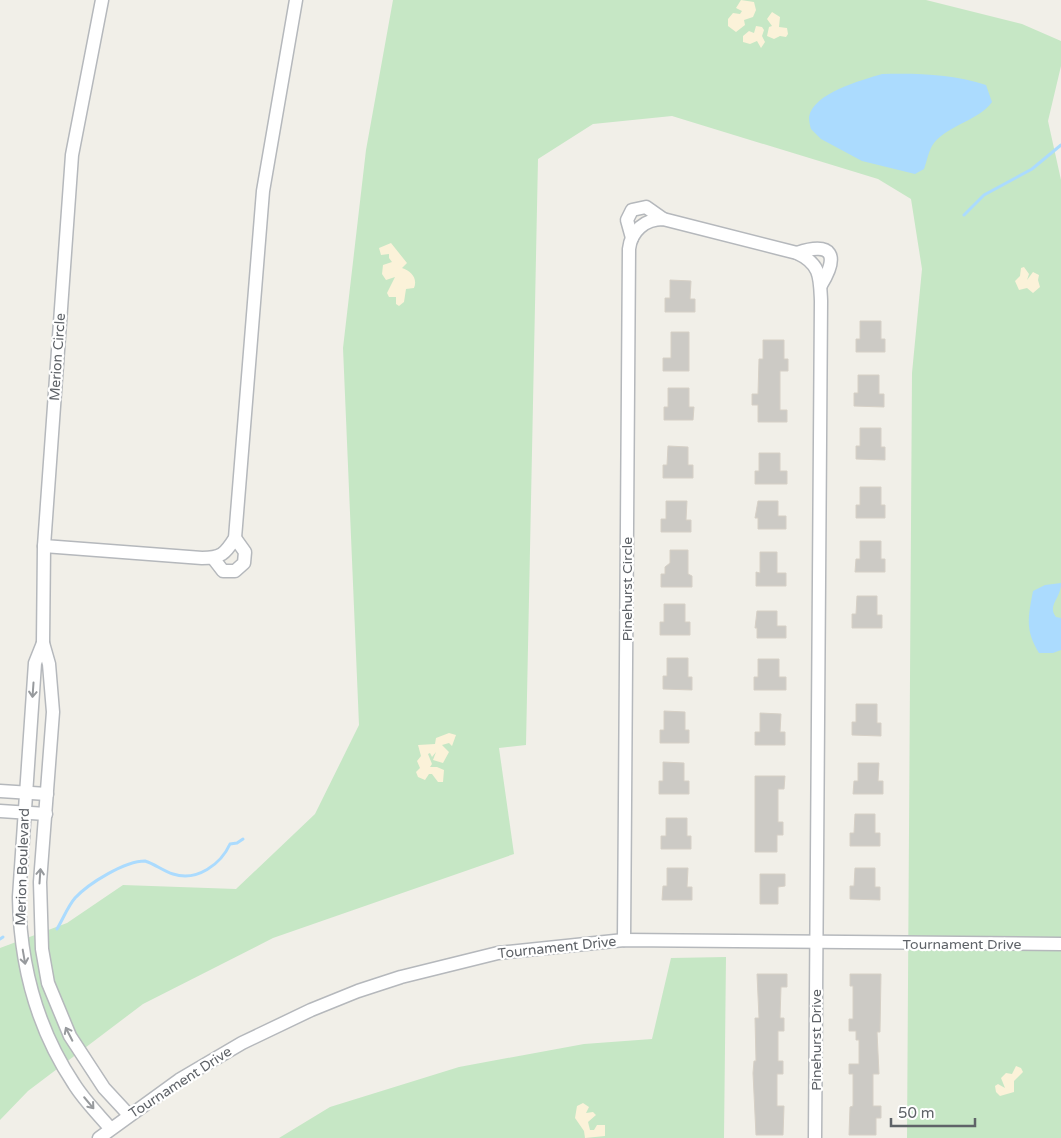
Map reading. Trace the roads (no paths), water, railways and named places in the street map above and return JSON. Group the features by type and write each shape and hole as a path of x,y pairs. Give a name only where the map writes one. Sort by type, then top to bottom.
{"street":[{"name":"Merion Circle","path":"44,546 72,155 102,0"},
{"path":"44,546 214,558 226,553 235,538 262,191 296,0"},
{"name":"Pinehurst Circle","path":"624,940 629,259 632,238 627,220 632,210 646,207 663,219 798,254 807,258 815,265 819,274 816,943"},
{"path":"632,238 651,220 663,219"},
{"name":"Pinehurst Circle","path":"798,254 816,248 828,252 831,257 830,269 820,285"},
{"path":"214,558 223,571 235,571 244,563 245,552 235,538"},
{"name":"Merion Boulevard","path":"44,546 43,643 49,664 53,712 39,913 42,950 48,983 58,1011 84,1060 104,1088 129,1115"},
{"name":"Merion Boulevard","path":"43,643 34,662 24,813 20,925 27,977 38,1015 53,1048 75,1086 110,1128"},
{"path":"0,791 48,794"},
{"path":"0,811 46,814"},
{"name":"Tournament Drive","path":"99,1138 110,1128 179,1080 242,1043 358,991 401,977 498,953 624,940 1061,944"},
{"name":"Pinehurst Drive","path":"815,1138 816,943"}],"water":[{"path":"882,74 934,75 974,81 986,85 992,102 979,114 948,131 934,143 924,169 915,174 862,161 821,139 811,129 809,117 812,109 819,101 840,89"},
{"path":"1061,583 1053,609 1056,617 1061,618 1061,650 1053,653 1039,653 1031,637 1029,623 1033,591 1045,585"}],"waterway":[{"path":"964,215 984,195 1032,169 1061,145"},
{"path":"57,929 75,898 81,892 118,869 145,861 173,874 191,876 207,870 221,858 230,844 237,843 243,839"}]}
